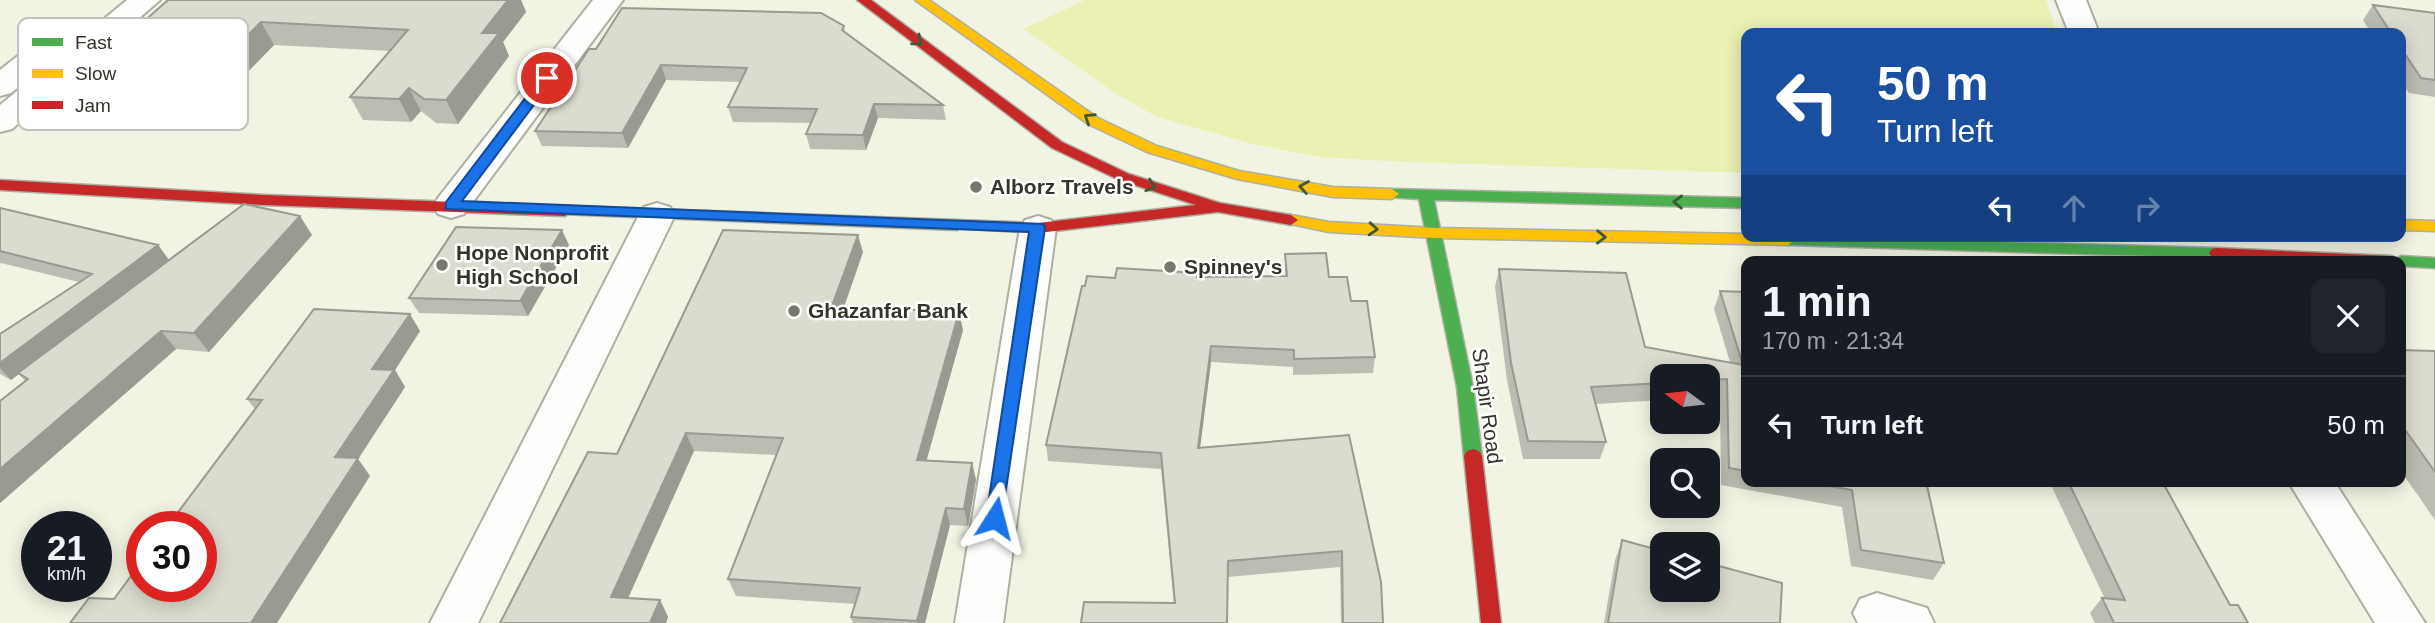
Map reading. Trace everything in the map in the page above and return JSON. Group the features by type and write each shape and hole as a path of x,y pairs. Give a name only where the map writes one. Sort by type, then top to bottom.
{"main road":[{"path":"863,0 1057,145 1124,177 1218,207 1329,227 1436,233 1741,239"},
{"path":"921,0 1093,121 1152,149 1237,175 1333,192 1426,197 1741,203"},
{"path":"0,185 657,215 1038,228 1218,207"},
{"name":"Shapir Road","path":"1426,197 1436,233 1465,387 1491,623"},
{"path":"2406,225 2435,226"},
{"path":"1860,242 2049,246 2164,256"},
{"path":"2406,261 2435,262"}],"street":[{"path":"83,18 105,0"},
{"path":"124,18 145,0"},
{"path":"451,206 608,0"},
{"path":"2071,0 2082,28"},
{"path":"0,86 18,71"},
{"path":"0,122 18,107"},
{"path":"454,623 657,215"},
{"path":"979,623 1038,228"},
{"path":"2314,487 2402,623"}],"green space":[{"path":"1085,0 2046,0 2055,28 1741,28 1741,173 1318,157 1253,144 1157,117 1112,91 1024,29"}],"building":[{"path":"168,0 508,0 482,33 499,33 446,100 424,99 409,88 399,99 350,97 408,30 261,22 248,35 248,18 148,18"},
{"path":"2373,5 2435,13 2435,80 2421,78 2406,56 2406,28 2388,28"},
{"path":"622,8 821,13 844,26 842,30 943,105 874,104 863,135 806,134 817,109 728,107 747,68 661,65 622,133 535,131 589,49 596,49"},
{"path":"244,204 300,216 194,333 161,331 0,469 0,401 28,379 18,373"},
{"path":"0,208 158,245 0,363 0,334 92,274 0,251"},
{"path":"456,227 562,230 520,301 409,298"},
{"path":"723,230 858,235 832,306 959,312 917,460 972,463 964,509 946,508 917,621 851,617 860,588 728,579 783,438 686,433 611,597 660,600 650,623 500,623 588,452 617,454"},
{"path":"1326,253 1329,277 1347,277 1351,301 1367,301 1375,357 1294,359 1294,350 1211,346 1198,448 1349,435 1381,582 1383,623 1343,623 1342,551 1228,561 1227,623 1081,623 1084,602 1175,603 1161,453 1046,445 1082,286 1085,286 1087,276 1115,278 1117,268 1198,273 1197,277 1287,276 1285,254"},
{"path":"1499,269 1626,273 1645,347 1741,365 1741,470 1729,468 1727,379 1720,379 1720,364 1650,364 1650,384 1591,387 1606,442 1528,441 1511,363"},
{"path":"1720,291 1741,292 1741,359"},
{"path":"314,309 410,314 372,369 394,370 335,457 358,458 251,623 70,623 86,602 112,602 126,583 126,602 217,602 217,511 179,511 262,400 247,399"},
{"path":"2406,350 2435,351 2435,472 2406,431"},
{"path":"1835,487 1927,487 1944,563 1861,550 1852,490"},
{"path":"2071,487 2165,487 2230,605 2238,605 2248,623 2114,623 2102,598 2125,600"},
{"path":"1622,540 1650,548 1650,602 1720,602 1720,566 1782,583 1780,623 1608,623"}],"traffic: fast":[{"path":"1392,194 1741,203"},
{"path":"1426,197 1465,387 1473,456"},
{"path":"1854,242 2217,253"},
{"path":"2406,261 2435,263"}],"traffic: slow":[{"path":"921,0 1093,121 1152,149 1237,175 1333,192 1392,194"},
{"path":"565,211 957,225"},
{"path":"1291,220 1329,227 1436,233 1741,239"},
{"path":"2406,225 2435,226"}],"traffic: jam":[{"path":"863,0 1057,145 1124,177 1218,207 1291,220"},
{"path":"0,185 264,200 565,211"},
{"path":"957,225 1038,228 1218,207"},
{"path":"2217,253 2283,256"},
{"path":"1473,456 1491,623"}],"place":[{"name":"Alborz Travels","path":"976,187"},
{"name":"Hope Nonprofit High School","path":"442,265"},
{"name":"Spinney's","path":"1170,267"},
{"name":"Ghazanfar Bank","path":"794,311"}],"route":[{"path":"547,78 451,206 1038,228 995,518"}]}
